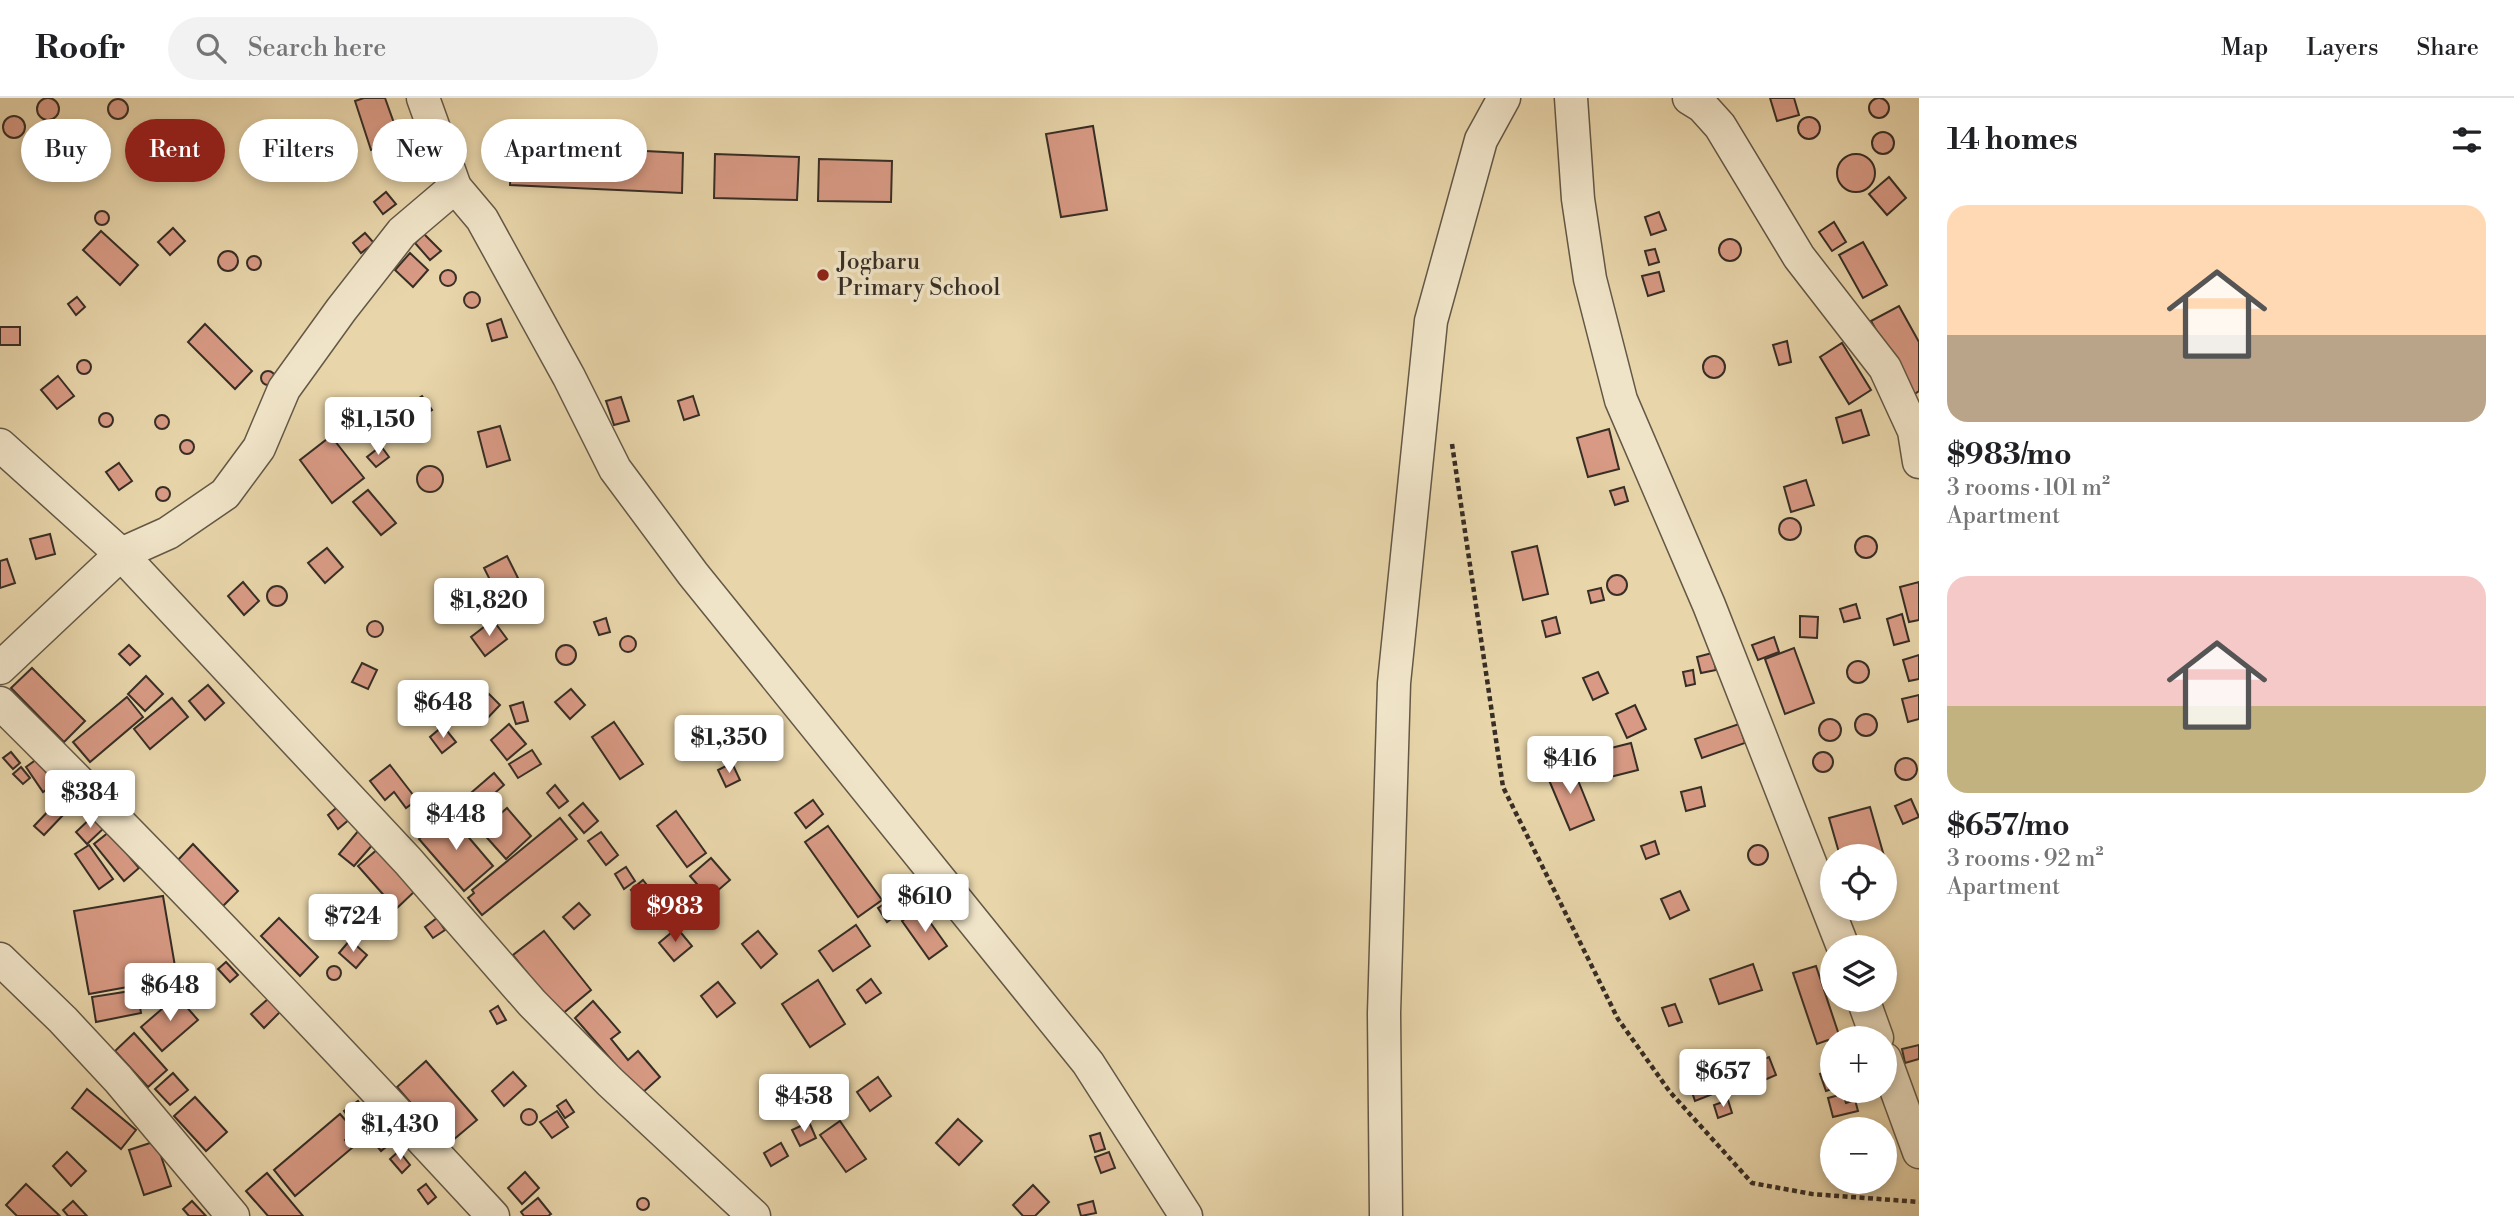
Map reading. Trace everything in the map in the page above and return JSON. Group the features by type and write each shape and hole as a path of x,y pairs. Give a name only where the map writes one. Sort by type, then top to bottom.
{"street":[{"path":"423,98 455,187 482,219 569,377 615,469 693,574 1088,1063 1186,1216"},
{"path":"1387,1216 1384,1013 1394,684 1431,321 1481,140 1504,98"},
{"path":"1571,98 1578,199 1590,279 1621,400 1709,605 1838,935"},
{"path":"1689,98 1702,106 1720,125 1799,257 1885,368 1914,431 1919,462"},
{"path":"0,668 121,554 168,533 225,494 259,448 284,389 341,310 402,232 455,187"},
{"path":"0,445 121,554 408,861 532,1003 610,1082 754,1216"},
{"path":"0,703 306,1014 493,1216"},
{"path":"0,958 118,1079 233,1216"},
{"path":"1897,1092 1919,1152"}],"path":[{"path":"1450,430 1503,787 1618,1019 1670,1092 1752,1182 1812,1194 1919,1202"}],"building":[{"path":"48,98 56,101 56,117 40,117 37,109 40,101"},
{"path":"385,98 392,119 372,119 371,150 355,101"},
{"path":"1770,98 1794,98 1799,115 1777,121"},
{"path":"1879,98 1886,101 1889,108 1886,115 1879,118 1872,115 1869,108 1872,101"},
{"path":"118,99 125,102 128,109 125,116 118,119 111,116 108,109 111,102"},
{"path":"1809,117 1817,120 1820,128 1817,136 1809,139 1801,136 1798,128 1801,120"},
{"path":"6,119 22,119 21,136 14,138 6,135 3,127"},
{"path":"1093,126 1107,210 1061,217 1046,134"},
{"path":"1879,132 1887,132 1894,139 1894,147 1887,154 1879,154 1872,147 1872,139"},
{"path":"647,151 683,153 682,193 510,185 510,182 647,182"},
{"path":"715,154 799,157 797,200 714,198"},
{"path":"1856,154 1869,160 1875,173 1869,186 1856,192 1843,186 1837,173 1843,160"},
{"path":"819,159 892,161 891,202 818,201"},
{"path":"1889,177 1906,198 1887,215 1869,194"},
{"path":"386,192 396,204 383,214 374,202"},
{"path":"99,211 105,211 109,218 105,225 99,225 95,221 95,215"},
{"path":"1659,212 1666,230 1651,235 1645,217"},
{"path":"1834,222 1846,242 1832,251 1819,232"},
{"path":"173,228 185,241 170,255 158,242"},
{"path":"101,231 138,265 120,285 83,250"},
{"path":"365,233 374,243 361,253 353,243"},
{"path":"424,234 441,251 430,260 415,243"},
{"path":"1730,239 1738,242 1741,250 1738,258 1730,261 1722,258 1719,250 1722,242"},
{"path":"1863,242 1887,285 1863,298 1839,255"},
{"path":"1655,249 1659,262 1649,265 1645,251"},
{"path":"228,251 235,254 238,261 235,268 228,271 221,268 218,261 221,254"},
{"path":"410,253 428,270 413,287 395,270"},
{"path":"251,256 257,256 261,263 257,270 251,270 247,266 247,260"},
{"path":"445,270 451,270 456,278 454,284 445,286 440,281 440,275"},
{"path":"1659,272 1664,291 1648,296 1642,276"},
{"path":"469,292 475,292 480,300 478,306 469,308 464,303 464,297"},
{"path":"77,297 85,307 76,315 68,304"},
{"path":"1899,306 1919,342 1919,391 1913,395 1871,321"},
{"path":"501,319 507,337 492,341 487,324"},
{"path":"205,324 252,371 235,389 188,342"},
{"path":"0,327 20,327 20,345 0,345"},
{"path":"1787,341 1791,362 1779,365 1773,345"},
{"path":"1842,343 1871,390 1849,404 1820,357"},
{"path":"1714,356 1722,359 1725,367 1722,375 1714,378 1706,375 1703,367 1706,359"},
{"path":"81,360 87,360 91,367 87,374 81,374 77,370 77,364"},
{"path":"268,371 273,373 273,383 268,385 263,383 261,378 263,373"},
{"path":"58,376 74,396 57,409 41,390"},
{"path":"422,396 432,410 418,419 408,405"},
{"path":"693,396 699,415 684,420 678,401"},
{"path":"621,397 629,421 614,425 606,401"},
{"path":"1861,410 1869,435 1843,443 1836,418"},
{"path":"103,413 109,413 113,420 109,427 103,427 99,423 99,417"},
{"path":"159,415 165,415 169,422 165,429 159,429 155,425 155,419"},
{"path":"500,426 510,460 487,467 478,432"},
{"path":"1609,429 1619,469 1588,477 1577,438"},
{"path":"331,436 364,478 332,503 300,460"},
{"path":"187,440 192,442 192,452 187,454 182,452 180,447 182,442"},
{"path":"381,446 389,457 376,467 367,457"},
{"path":"119,463 132,481 119,490 106,472"},
{"path":"430,466 439,470 443,479 439,488 430,492 421,488 417,479 421,470"},
{"path":"1806,480 1814,505 1791,512 1784,487"},
{"path":"160,487 166,487 170,494 166,501 160,501 156,497 156,491"},
{"path":"1624,487 1628,501 1615,505 1610,491"},
{"path":"368,490 396,523 381,535 353,502"},
{"path":"1790,518 1798,521 1801,529 1798,537 1790,540 1782,537 1779,529 1782,521"},
{"path":"50,534 55,554 36,559 30,539"},
{"path":"1866,536 1874,539 1877,547 1874,555 1866,558 1858,555 1855,547 1858,539"},
{"path":"1537,546 1548,594 1523,600 1512,552"},
{"path":"327,548 343,567 325,583 308,563"},
{"path":"507,556 518,578 495,590 484,568"},
{"path":"7,559 15,583 0,588 0,561"},
{"path":"1617,575 1624,578 1627,585 1624,592 1617,595 1610,592 1607,585 1610,578"},
{"path":"243,582 259,601 244,615 228,596"},
{"path":"1919,582 1919,620 1909,622 1900,587"},
{"path":"273,586 281,586 287,596 281,606 273,606 267,600 267,592"},
{"path":"1601,588 1604,600 1591,603 1588,591"},
{"path":"1856,604 1860,618 1844,622 1840,609"},
{"path":"1902,614 1909,641 1894,645 1887,619"},
{"path":"1800,616 1818,617 1817,638 1800,637"},
{"path":"1556,617 1560,633 1546,637 1542,621"},
{"path":"606,618 610,632 599,635 594,622"},
{"path":"493,620 507,639 485,656 471,637"},
{"path":"372,621 378,621 383,629 381,635 372,637 367,632 367,626"},
{"path":"625,636 631,636 636,644 634,650 625,652 620,647 620,641"},
{"path":"1774,637 1779,652 1758,660 1752,645"},
{"path":"129,645 140,656 130,665 119,654"},
{"path":"566,645 573,648 576,655 573,662 566,665 559,662 556,655 559,648"},
{"path":"1794,648 1814,703 1785,714 1765,659"},
{"path":"1712,653 1716,670 1701,673 1697,657"},
{"path":"1919,655 1919,679 1909,681 1903,660"},
{"path":"1858,661 1866,664 1869,672 1866,680 1858,683 1850,680 1847,672 1850,664"},
{"path":"362,663 377,670 368,689 352,682"},
{"path":"32,668 85,721 64,742 11,688"},
{"path":"1693,670 1695,684 1686,686 1683,672"},
{"path":"1598,672 1608,693 1593,700 1583,678"},
{"path":"146,676 163,694 145,711 128,694"},
{"path":"208,685 224,703 205,720 189,701"},
{"path":"571,689 585,705 570,719 555,702"},
{"path":"489,694 500,705 481,725 470,713"},
{"path":"1919,695 1919,719 1908,722 1902,699"},
{"path":"127,697 143,717 90,762 73,742"},
{"path":"172,698 188,717 150,749 134,729"},
{"path":"523,702 528,721 516,724 510,706"},
{"path":"1635,705 1646,729 1627,738 1616,714"},
{"path":"1866,714 1874,717 1877,725 1874,733 1866,736 1858,733 1855,725 1858,717"},
{"path":"709,718 715,720 715,732 709,734 703,732 701,726 703,720"},
{"path":"1830,719 1838,722 1841,730 1838,738 1830,741 1822,738 1819,730 1822,722"},
{"path":"614,722 643,764 620,779 592,737"},
{"path":"509,724 526,744 507,760 491,740"},
{"path":"1739,724 1745,743 1702,758 1695,739"},
{"path":"443,726 456,742 442,753 430,737"},
{"path":"1631,743 1638,770 1594,781 1587,754"},
{"path":"532,750 541,764 518,778 509,764"},
{"path":"11,752 20,763 13,769 3,758"},
{"path":"1823,752 1830,755 1833,762 1830,769 1823,772 1816,769 1813,762 1816,755"},
{"path":"1906,758 1914,761 1917,769 1914,777 1906,780 1898,777 1895,769 1898,761"},
{"path":"37,759 55,784 43,792 26,767"},
{"path":"732,763 740,780 726,787 718,770"},
{"path":"1571,763 1594,820 1570,830 1546,773"},
{"path":"390,765 417,800 406,808 394,792 385,800 370,781"},
{"path":"21,767 30,778 23,784 13,774"},
{"path":"494,773 504,785 461,823 450,811"},
{"path":"555,785 568,801 559,808 547,793"},
{"path":"71,786 81,797 70,808 60,798"},
{"path":"1701,787 1705,806 1686,811 1681,792"},
{"path":"1911,799 1919,817 1903,824 1895,806"},
{"path":"813,800 823,814 806,828 795,813"},
{"path":"583,803 598,821 584,833 569,815"},
{"path":"55,804 65,813 44,835 34,826"},
{"path":"341,804 351,818 338,829 328,815"},
{"path":"1870,807 1881,844 1837,844 1829,818"},
{"path":"507,808 531,836 506,859 481,831"},
{"path":"676,811 706,853 687,867 657,826"},
{"path":"448,813 493,866 464,891 419,839"},
{"path":"93,816 104,828 87,844 76,832"},
{"path":"560,818 577,839 482,915 468,898 474,893 472,890"},
{"path":"828,826 882,900 858,917 805,842"},
{"path":"359,830 374,843 354,866 339,854"},
{"path":"109,832 139,868 124,881 94,844"},
{"path":"601,832 618,855 606,865 588,841"},
{"path":"1655,841 1659,854 1646,859 1641,846"},
{"path":"193,844 238,891 223,906 178,860"},
{"path":"89,845 113,879 99,889 75,854"},
{"path":"1758,845 1765,848 1768,855 1765,862 1758,865 1751,862 1748,855 1751,848"},
{"path":"379,848 416,890 396,909 358,866"},
{"path":"711,858 730,880 709,898 690,876"},
{"path":"626,867 635,881 624,889 615,874"},
{"path":"643,880 654,894 641,904 631,890"},
{"path":"905,890 914,903 887,922 878,908"},
{"path":"1680,891 1689,910 1670,919 1661,899"},
{"path":"163,896 177,978 89,994 74,911"},
{"path":"657,898 670,914 656,924 644,908"},
{"path":"372,900 381,910 371,919 363,909"},
{"path":"579,903 590,915 574,929 563,917"},
{"path":"920,908 947,946 929,959 902,921"},
{"path":"279,918 318,957 300,976 261,936"},
{"path":"437,918 445,930 433,938 425,927"},
{"path":"856,925 870,946 833,971 819,951"},
{"path":"677,928 692,946 674,961 659,943"},
{"path":"544,931 591,990 561,1015 513,955"},
{"path":"758,931 777,954 761,968 742,944"},
{"path":"350,940 367,955 356,968 339,953"},
{"path":"226,962 238,975 230,982 218,969"},
{"path":"1753,964 1762,990 1719,1004 1710,979"},
{"path":"331,966 337,966 341,973 337,980 331,980 327,976 327,970"},
{"path":"1816,966 1820,978 1820,1012 1831,1012 1836,1026 1820,1026 1820,1043 1817,1044 1793,973"},
{"path":"871,979 881,993 866,1003 857,990"},
{"path":"818,980 845,1024 810,1047 782,1004"},
{"path":"718,982 735,1003 717,1017 701,996"},
{"path":"137,990 141,1013 96,1022 92,997"},
{"path":"177,996 198,1020 162,1051 141,1027"},
{"path":"268,999 280,1012 264,1028 251,1014"},
{"path":"593,1001 620,1032 611,1039 628,1060 638,1051 660,1077 641,1094 575,1018"},
{"path":"1675,1004 1682,1022 1669,1026 1662,1008"},
{"path":"498,1006 506,1020 497,1024 490,1011"},
{"path":"134,1033 167,1070 148,1087 115,1051"},
{"path":"1919,1045 1919,1059 1905,1063 1902,1049"},
{"path":"1769,1057 1776,1075 1760,1082 1752,1064"},
{"path":"426,1061 477,1120 447,1145 397,1087"},
{"path":"513,1072 526,1086 504,1106 492,1091"},
{"path":"173,1073 188,1090 170,1105 155,1089"},
{"path":"1707,1076 1713,1094 1695,1101 1689,1083"},
{"path":"878,1077 891,1096 870,1111 857,1092"},
{"path":"87,1089 136,1130 121,1149 72,1108"},
{"path":"195,1097 227,1132 206,1151 174,1116"},
{"path":"566,1100 574,1112 565,1118 557,1106"},
{"path":"1728,1100 1732,1113 1718,1118 1714,1105"},
{"path":"358,1101 375,1125 361,1135 344,1111"},
{"path":"1829,1103 1856,1103 1858,1111 1833,1117"},
{"path":"529,1109 535,1111 535,1123 529,1125 523,1123 521,1117 523,1111"},
{"path":"557,1111 568,1127 552,1138 540,1122"},
{"path":"340,1114 355,1131 345,1140 352,1148 295,1196 274,1170"},
{"path":"958,1119 982,1141 959,1165 936,1143"},
{"path":"840,1121 866,1159 846,1172 820,1135"},
{"path":"809,1122 816,1138 800,1146 792,1130"},
{"path":"382,1130 392,1142 381,1151 371,1139"},
{"path":"1100,1133 1105,1149 1095,1152 1090,1136"},
{"path":"156,1141 171,1186 144,1195 129,1150"},
{"path":"781,1143 788,1156 771,1166 764,1153"},
{"path":"399,1151 410,1165 402,1173 390,1159"},
{"path":"67,1152 86,1171 71,1186 53,1166"},
{"path":"1109,1152 1115,1168 1101,1173 1095,1157"},
{"path":"525,1172 539,1188 522,1204 508,1188"},
{"path":"267,1173 303,1216 268,1216 246,1191"},
{"path":"26,1184 60,1216 17,1216 6,1205"},
{"path":"426,1184 436,1197 428,1204 418,1190"},
{"path":"1033,1185 1049,1202 1035,1216 1023,1216 1013,1205"},
{"path":"538,1198 551,1214 524,1216 521,1212"},
{"path":"643,1198 649,1204 643,1210 637,1204"},
{"path":"73,1201 87,1216 68,1216 63,1210"},
{"path":"192,1201 206,1216 189,1216 183,1209"},
{"path":"1093,1201 1096,1213 1081,1216 1078,1205"}],"place":[{"name":"Jogbaru Primary School","path":"823,275"}]}
